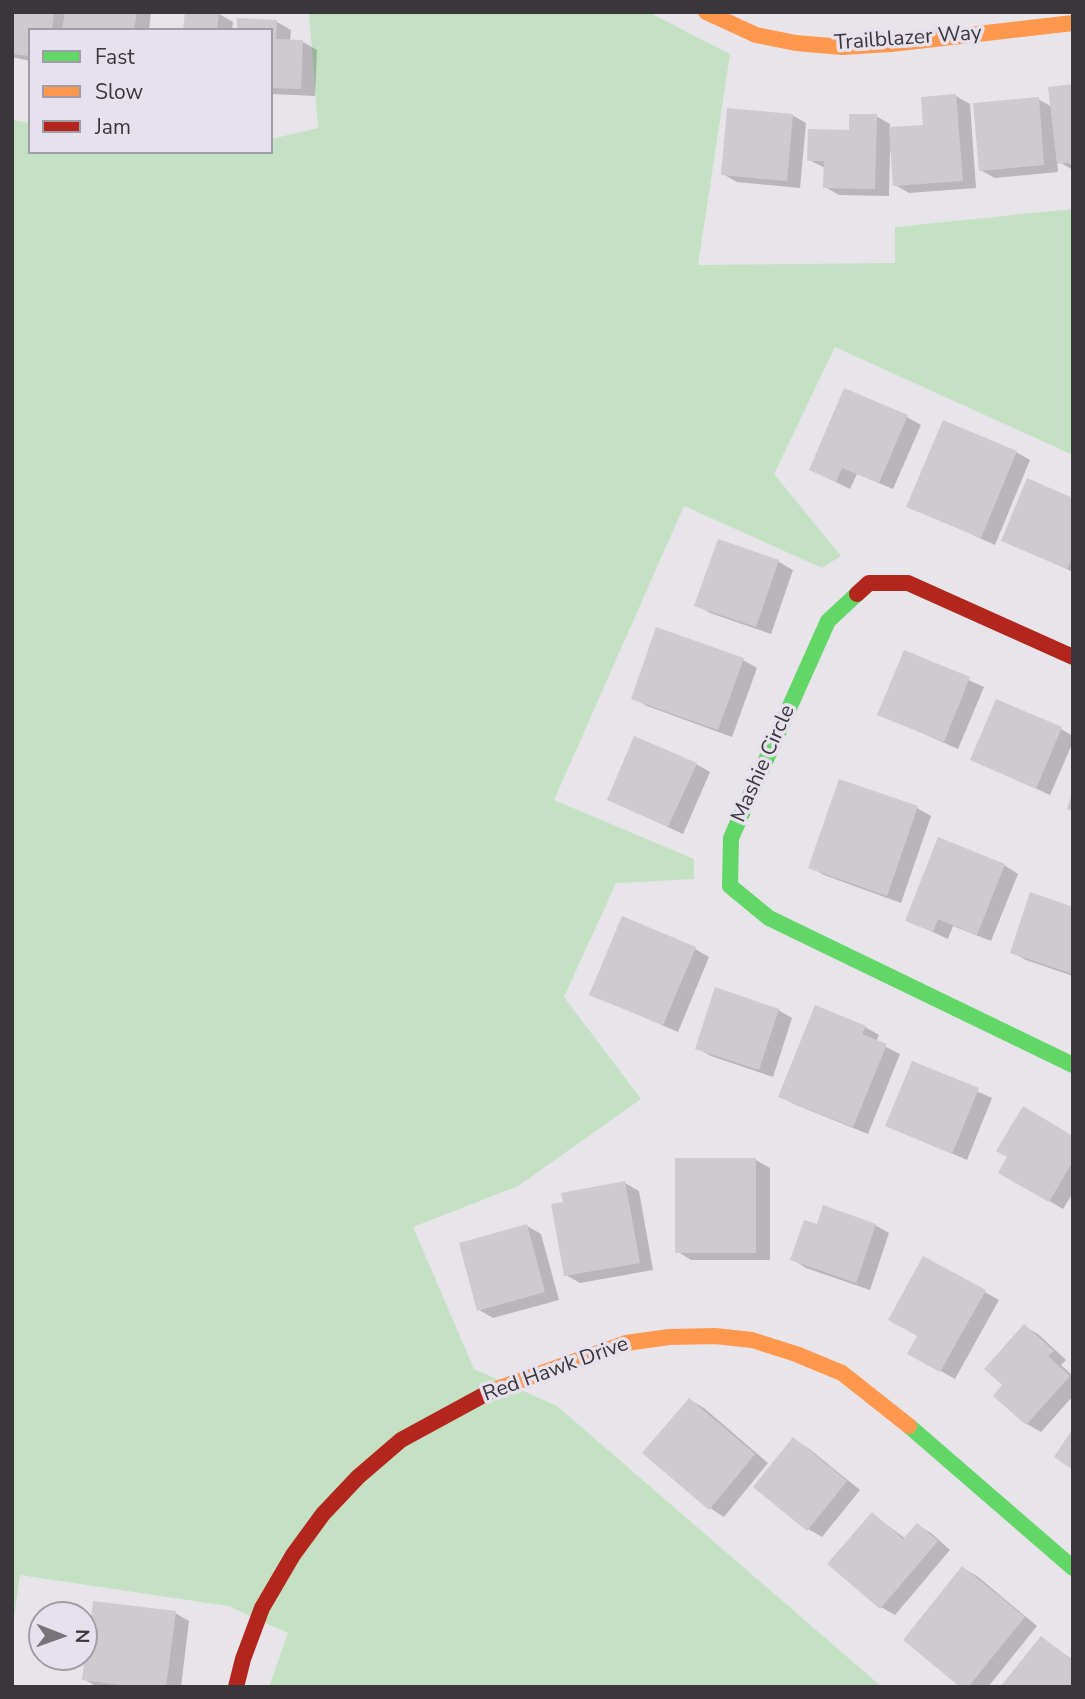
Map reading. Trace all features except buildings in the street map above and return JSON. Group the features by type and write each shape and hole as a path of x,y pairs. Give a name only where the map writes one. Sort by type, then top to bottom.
{"street":[{"name":"Trailblazer Way","path":"706,12 756,36 842,47 1073,23"},
{"name":"Mashie Circle","path":"1073,656 908,583 869,583 828,621 731,838 730,886 769,918 1073,1065"},
{"name":"Red Hawk Drive","path":"236,1687 243,1659 262,1608 293,1555 323,1514 358,1477 401,1440 487,1393 626,1343 669,1337 715,1336 752,1340 842,1373 892,1411 1073,1568"}],"green space":[{"path":"309,12 648,12 730,54 698,265 895,263 895,227 1073,209 1073,455 835,347 774,474 841,556 822,568 684,506 554,800 694,859 694,879 616,883 564,997 641,1099 518,1186 413,1227 474,1369 557,1406 882,1687 269,1687 288,1633 228,1606 20,1575 12,1631 12,120 28,123 28,154 273,154 273,139 318,128"}],"traffic: fast":[{"path":"857,594 828,621 731,838 730,886 769,918 1073,1065"},
{"path":"909,1426 1073,1568"}],"traffic: slow":[{"path":"706,12 756,35 796,43 842,47 1073,23"},
{"path":"491,1391 626,1343 669,1337 715,1336 752,1340 842,1373 909,1426"}],"traffic: jam":[{"path":"857,594 869,583 908,583 1073,657"},
{"path":"236,1687 243,1659 262,1608 293,1555 323,1514 358,1477 401,1440 491,1391"}]}
